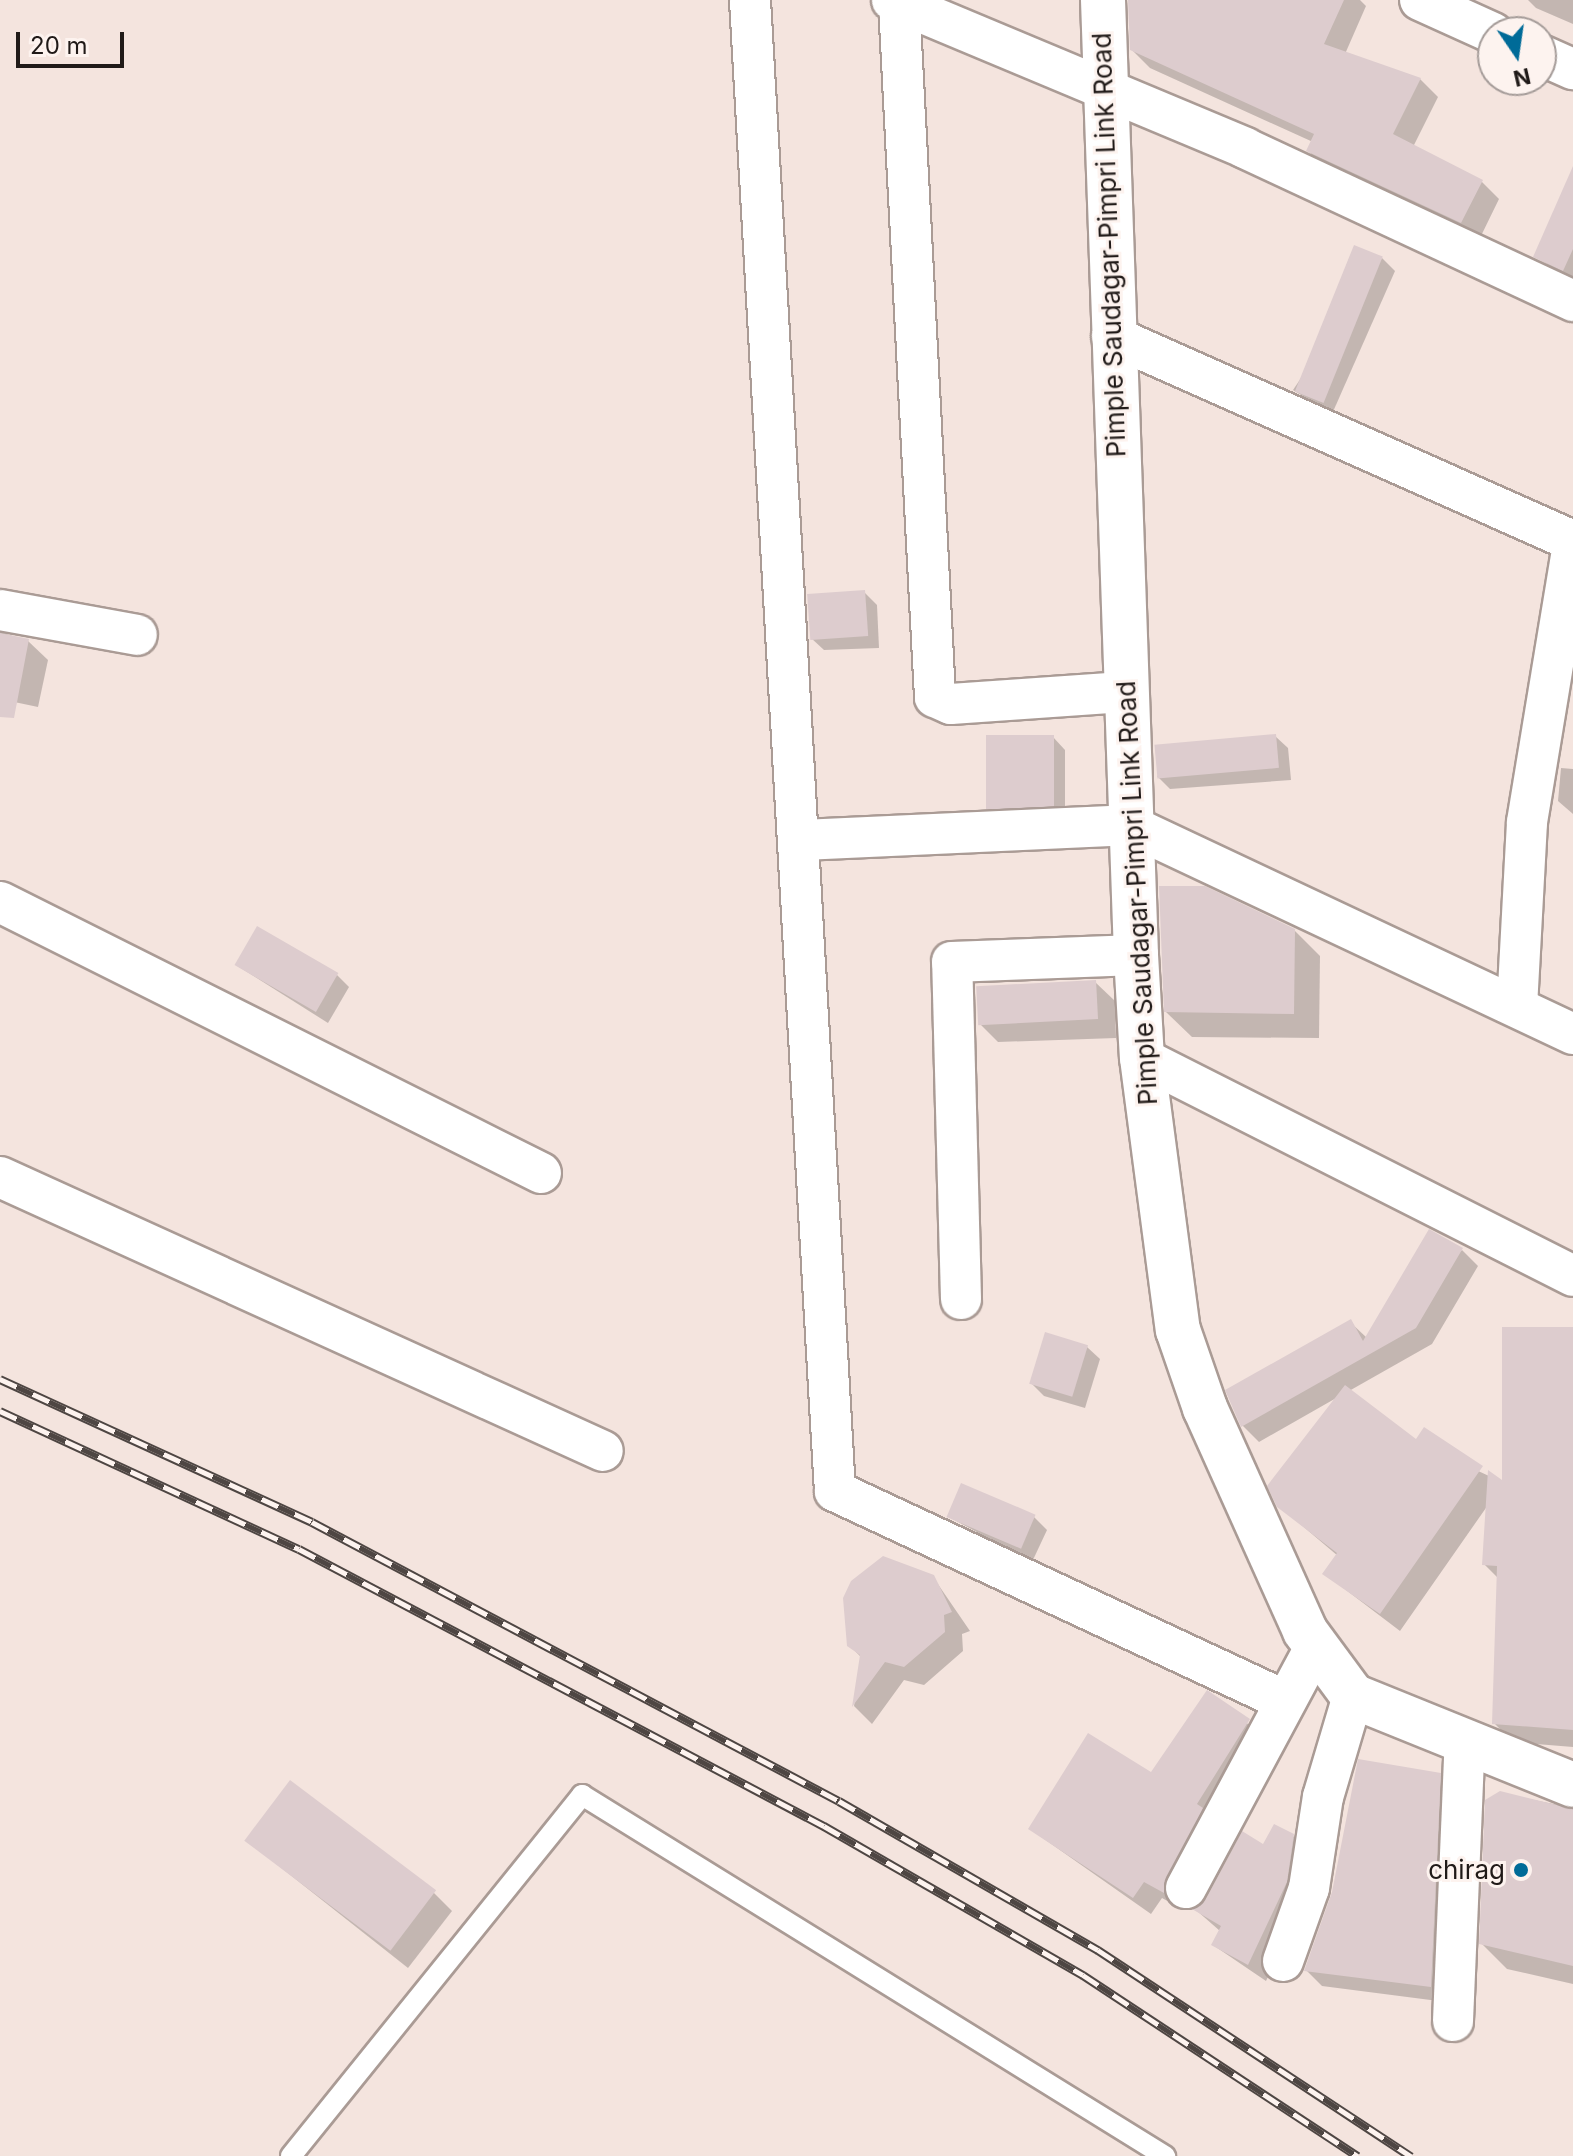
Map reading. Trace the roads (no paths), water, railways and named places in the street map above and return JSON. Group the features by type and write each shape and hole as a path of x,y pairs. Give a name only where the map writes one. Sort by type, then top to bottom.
{"street":[{"path":"750,0 835,1491 1284,1700"},
{"name":"Pimple Saudagar-Pimpri Link Road","path":"1103,0 1101,86 1136,955 1142,1058 1178,1330 1205,1408 1314,1649 1353,1696 1573,1785"},
{"path":"1420,0 1477,26"},
{"path":"1124,692 951,704 935,697 896,1 1101,86 1573,301"},
{"path":"1112,336 1573,542 1527,822 1517,1007"},
{"path":"0,610 137,635"},
{"path":"800,840 1129,825 1573,1034"},
{"path":"0,902 541,1173"},
{"path":"961,1299 952,962 1136,955"},
{"path":"1142,1058 1573,1276"},
{"path":"0,1177 603,1451"},
{"path":"1186,1888 1314,1649"},
{"path":"1283,1961 1309,1888 1323,1797 1353,1696"},
{"path":"1453,2021 1465,1740"}],"lane":[{"path":"291,2156 582,1795 1165,2156"}],"railway":[{"path":"0,1379 312,1522 839,1801 1098,1950 1411,2156"},
{"path":"0,1411 299,1549 824,1826 1083,1975 1358,2156"}],"place":[{"name":"chirag","path":"1521,1870"}]}
